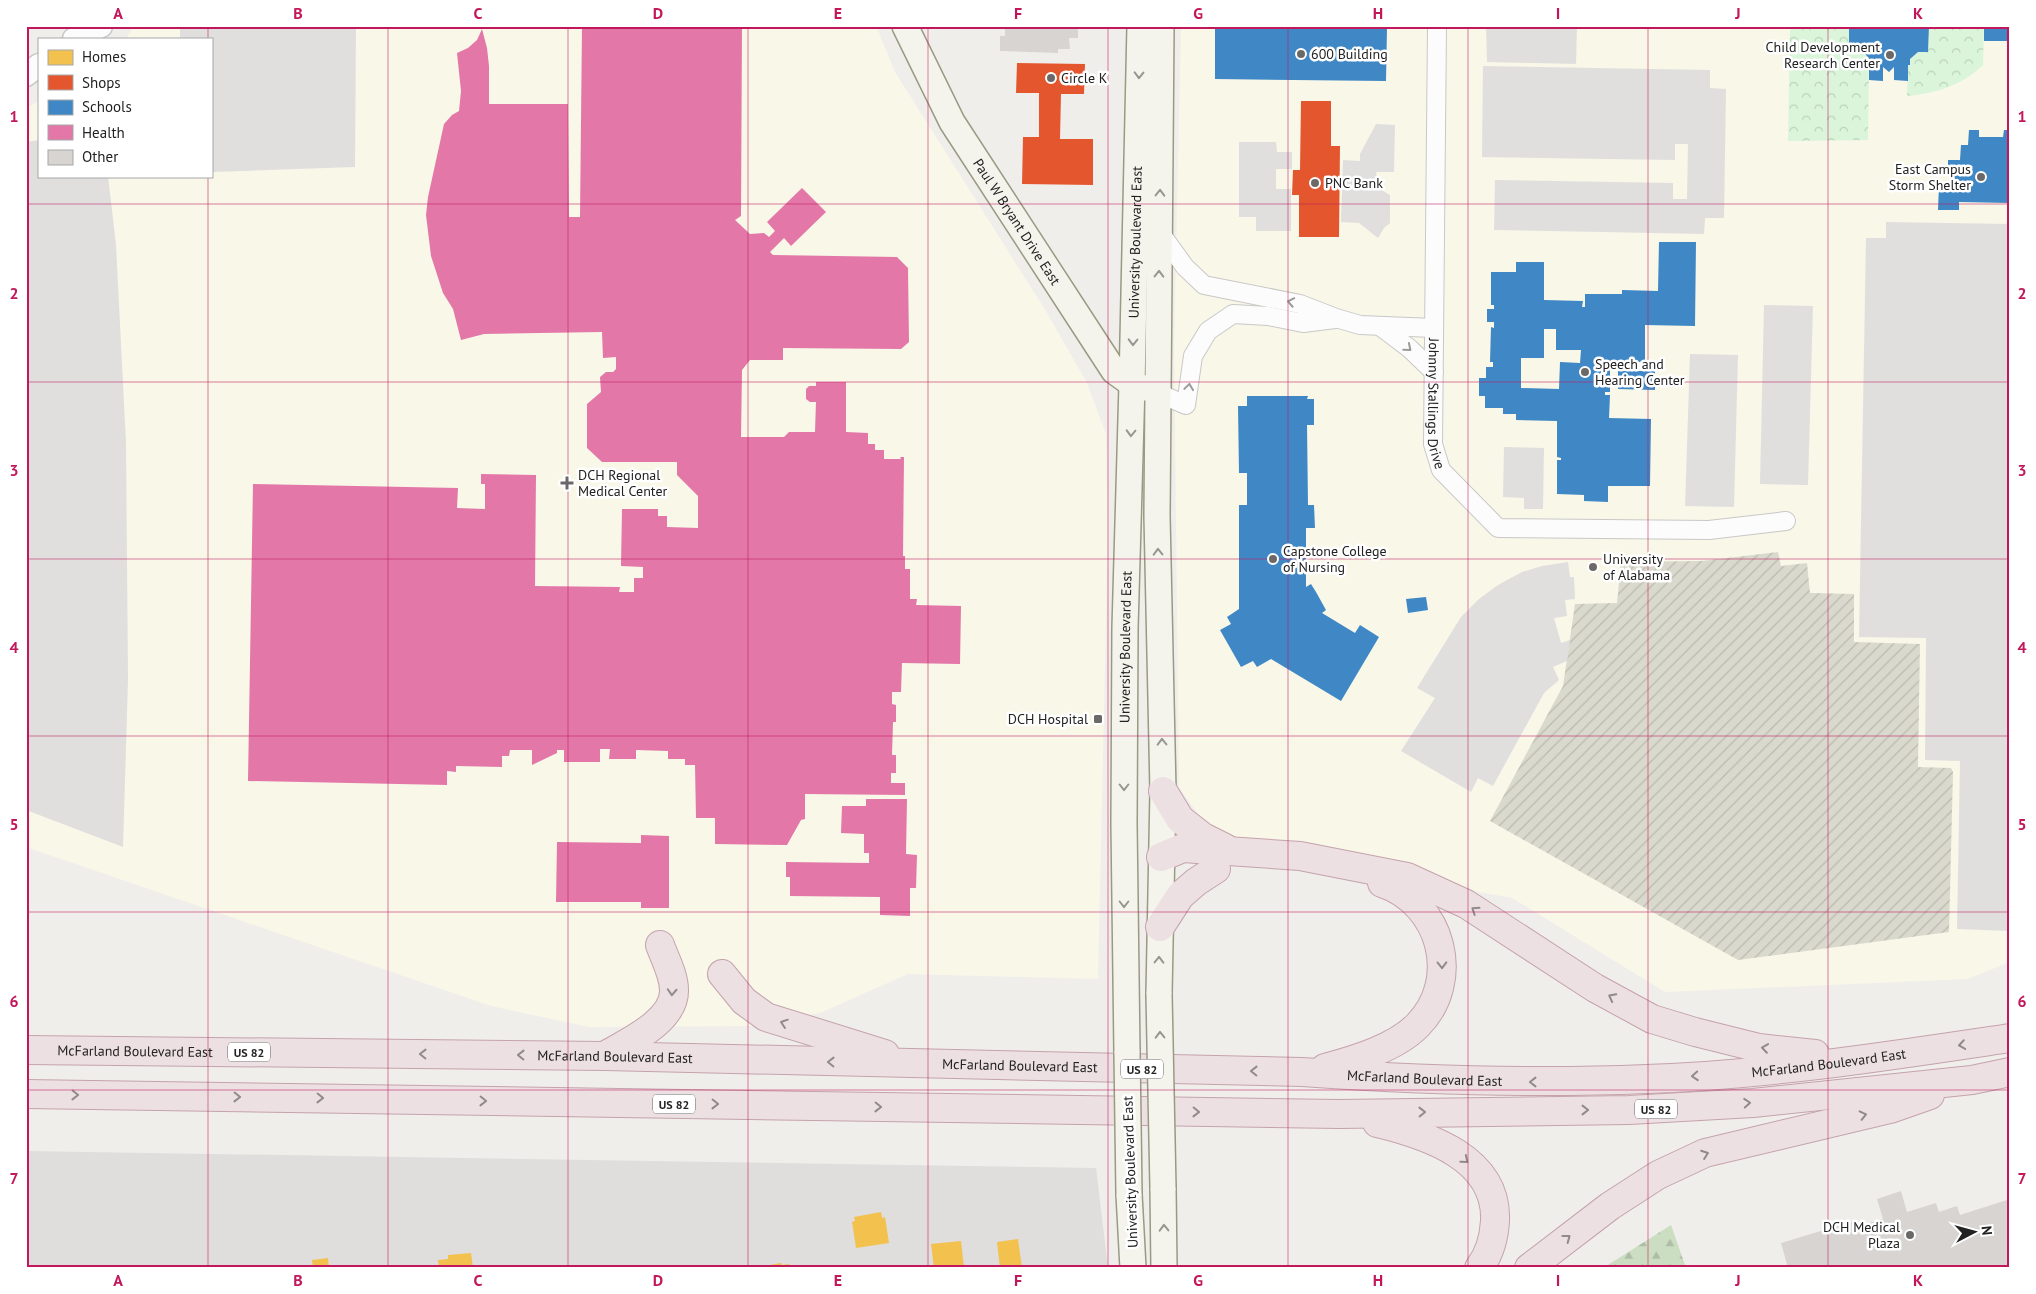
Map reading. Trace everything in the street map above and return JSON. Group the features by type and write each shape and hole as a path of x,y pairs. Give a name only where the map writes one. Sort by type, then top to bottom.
{"highway":[{"path":"1163,791 1180,819 1203,838 1224,861"},
{"path":"1161,857 1183,848 1224,861 1285,872 1370,880 1384,883 1410,897 1421,907 1436,931 1442,960 1440,988 1434,1002 1418,1026 1400,1039 1363,1056 1302,1072"},
{"path":"1160,927 1180,896 1224,861 1300,856 1407,877 1466,904 1595,988 1652,1019 1759,1048 1866,1060"},
{"path":"604,1056 644,1034 669,1010 674,992 672,977 660,945"},
{"path":"722,974 744,1001 766,1017 914,1064"},
{"name":"McFarland Boulevard East","path":"26,1050 604,1056 1302,1072 1406,1079 1534,1082 1629,1080 1755,1072 1866,1060 2010,1038"},
{"name":"US 82","path":"26,1094 1339,1114 1629,1110 1753,1103 1972,1080 2010,1072"},
{"path":"1529,1268 1610,1206 1658,1175 1705,1153 1890,1109 1972,1080"},
{"path":"1339,1114 1412,1131 1460,1155 1471,1164 1488,1187 1495,1214 1492,1238 1484,1261 1479,1268"}],"main road":[{"name":"Paul W Bryant Drive East","path":"905,26 952,122 1114,370 1132,384 1158,393"},
{"name":"University Boulevard East","path":"1133,1268 1129,1194 1125,990 1125,628 1140,26"},
{"name":"University Boulevard East","path":"1162,26 1157,516 1163,791 1159,994 1164,1268"}],"street":[{"path":"74,38 101,26"},
{"name":"Johnny Stallings Drive","path":"1437,26 1433,444 1441,470 1498,528 1709,530 1786,521"},
{"path":"26,75 38,66"},
{"path":"1159,231 1185,267 1204,285 1300,304 1360,325 1434,328"},
{"path":"1158,393 1186,405 1193,356 1208,331 1233,314 1268,316 1302,323 1336,318"},
{"path":"1381,327 1409,348 1434,372"}],"shaded area":[{"name":"DCH Regional Medical Center","path":"134,26 876,26 895,72 1044,308 1086,381 1106,434 1108,532 1098,979 908,974 820,1013 754,1026 589,1027 491,1006 26,847 26,108 38,102 38,178 212,178 212,38 127,38"},
{"path":"180,26 356,26 355,167 212,172 212,38 180,38"},
{"name":"University of Alabama","path":"1181,26 2010,26 2010,962 1967,979 1665,992 1512,898 1301,860 1210,830 1179,788 1174,346"},
{"path":"1486,26 1577,26 1576,64 1487,62"},
{"path":"1483,66 1710,70 1710,88 1726,89 1724,218 1705,218 1704,234 1494,230 1495,180 1673,183 1673,199 1687,199 1688,144 1675,144 1675,160 1482,157"},
{"path":"1376,124 1395,125 1394,172 1376,172 1380,189 1390,195 1390,223 1384,228 1378,238 1359,223 1341,222 1343,160 1360,161 1360,154"},
{"path":"38,140 38,178 108,178 116,245 126,443 128,680 123,847 26,810 26,142"},
{"path":"1239,142 1276,142 1277,152 1292,152 1292,169 1276,169 1276,189 1291,189 1291,231 1256,231 1256,217 1239,217"},
{"path":"1886,222 2010,224 2010,931 1957,929 1960,761 1925,760 1926,638 1859,637 1866,238 1886,238"},
{"path":"1764,305 1813,306 1808,485 1760,484"},
{"path":"1690,354 1738,355 1734,507 1685,506"},
{"path":"1504,447 1544,448 1543,509 1524,509 1524,498 1503,497"},
{"path":"1778,552 1781,566 1807,563 1810,593 1854,594 1854,642 1920,644 1918,767 1951,768 1953,772 1949,932 1738,960 1490,821 1563,686 1575,604 1617,603 1621,562 1702,561"},
{"path":"1568,562 1570,577 1574,577 1575,599 1565,600 1567,616 1554,618 1561,643 1570,640 1567,661 1553,667 1559,680 1544,693 1493,786 1478,778 1471,792 1401,751 1435,698 1417,688 1461,617 1479,599 1498,585 1522,572 1542,566"},
{"path":"26,1151 1096,1168 1108,1268 26,1268"}],"green space":[{"path":"1790,26 1849,26 1862,51 1869,58 1868,140 1788,141"},
{"path":"1929,26 1984,26 1983,65 1966,78 1948,87 1928,93 1907,96 1908,65 1910,64 1910,59 1918,52 1928,51"},
{"path":"1671,1225 1686,1268 1603,1268"}],"building: Homes":[{"path":"881,1212 882,1218 885,1217 889,1243 856,1248 852,1222 855,1221 854,1217"},
{"path":"1018,1239 1022,1268 1000,1268 997,1242"},
{"path":"961,1241 964,1268 934,1268 931,1244"},
{"path":"471,1253 473,1268 439,1268 438,1260 448,1259 448,1255"},
{"path":"328,1258 329,1268 313,1268 312,1260"},
{"path":"781,1263 782,1265 789,1264 790,1268 770,1268 770,1265"}],"building: Shops":[{"name":"Circle K","path":"1017,63 1085,64 1084,94 1061,94 1060,139 1093,139 1093,185 1022,184 1023,137 1039,137 1039,93 1016,93"},
{"path":"1301,101 1331,101 1331,146 1340,146 1339,237 1299,237 1299,195 1292,195 1293,170 1300,170"}],"building: Schools":[{"name":"600 Building","path":"1383,26 1383,28 1387,28 1386,81 1215,79 1215,27"},
{"name":"Child Development Research Center","path":"1849,26 1929,26 1928,52 1918,52 1910,59 1908,81 1894,80 1894,67 1889,72 1883,67 1883,81 1869,80 1869,58 1862,51 1849,51"},
{"path":"1984,26 2010,26 2010,41 1984,41"},
{"name":"East Campus Storm Shelter","path":"1969,130 1979,130 1979,137 2003,137 2004,130 2010,130 2010,203 1959,202 1959,210 1938,210 1939,185 1952,185 1952,170 1948,170 1948,160 1960,160 1961,145 1968,145"},
{"name":"Speech and Hearing Center","path":"1659,242 1696,242 1695,326 1645,325 1645,362 1610,362 1610,392 1605,392 1605,395 1610,395 1609,418 1651,419 1650,486 1608,486 1608,502 1584,501 1584,495 1557,494 1557,460 1561,460 1561,458 1557,457 1557,421 1516,420 1516,414 1503,414 1503,408 1485,408 1485,396 1479,396 1479,378 1486,378 1486,367 1493,367 1493,362 1490,362 1491,327 1494,328 1494,322 1487,322 1487,309 1494,309 1494,305 1491,305 1491,272 1516,272 1516,262 1544,262 1544,300 1583,301 1582,307 1585,307 1585,294 1622,294 1622,290 1658,291","holes":["1544,329 1556,329 1556,350 1581,350 1580,363 1560,362 1559,389 1521,388 1521,358 1544,358"]},
{"path":"1618,371 1655,371 1655,390 1618,389"},
{"name":"Capstone College of Nursing","path":"1247,396 1308,396 1307,399 1314,399 1314,425 1307,425 1308,505 1314,505 1315,528 1306,528 1306,587 1311,584 1316,592 1326,610 1322,613 1355,633 1360,625 1379,637 1341,701 1271,659 1257,667 1253,661 1241,667 1220,630 1231,624 1227,617 1239,609 1239,505 1247,505 1247,473 1239,473 1238,406 1247,406"},
{"path":"1426,597 1428,610 1408,613 1406,599"}],"building: Health":[{"path":"582,26 742,26 741,216 735,220 750,234 764,233 769,237 775,231 767,222 802,188 826,212 791,246 784,238 770,252 773,255 897,257 908,268 909,342 901,349 783,348 783,360 750,360 742,370 741,437 784,437 789,432 815,432 816,402 810,402 806,399 806,389 809,386 816,386 816,382 846,382 846,432 868,433 868,444 875,444 875,450 884,450 884,459 901,459 900,457 904,457 903,556 905,556 905,569 910,569 910,599 917,599 916,605 961,606 960,664 902,663 901,692 892,692 892,704 896,705 896,722 893,722 892,755 896,755 896,773 891,773 891,783 905,783 905,795 805,794 805,819 801,820 787,845 715,844 715,818 696,818 695,765 685,765 685,759 668,759 668,751 636,750 636,759 609,759 610,749 600,749 600,762 564,762 564,750 557,750 557,753 532,765 532,750 510,750 509,756 502,756 502,767 456,766 456,772 447,771 447,785 248,781 253,484 458,488 457,508 485,509 485,484 481,484 481,474 536,475 535,586 620,587 619,592 634,592 634,578 643,578 643,567 621,566 622,509 658,509 658,516 667,516 667,527 698,528 698,496 677,475 677,462 602,462 587,448 587,404 601,392 600,377 606,372 613,372 616,369 616,357 603,358 602,332 484,334 461,340 453,309 443,293 431,256 426,215 428,197 444,124 452,115 459,111 461,91 457,53 468,48 477,40 482,29 489,66 489,104 568,104 569,217 580,217"},
{"path":"866,799 907,799 906,854 917,855 916,888 910,888 910,916 880,915 880,897 790,896 790,877 786,877 786,862 869,863 869,853 864,853 864,834 841,833 842,806 866,806"},
{"path":"641,835 669,836 669,908 641,908 641,902 556,902 557,842 641,843"}],"building: Other":[{"path":"1005,26 1078,26 1078,38 1069,38 1070,49 1058,49 1058,53 1000,51 1000,36 1005,36"},
{"name":"DCH Medical Plaza","path":"1901,1191 1907,1212 1936,1203 1939,1212 1957,1206 1960,1215 2010,1199 2010,1268 1788,1268 1781,1243 1857,1220 1858,1226 1883,1219 1877,1199"}],"place":[{"name":"600 Building","path":"1301,54"},
{"name":"Child Development Research Center","path":"1890,55"},
{"name":"Circle K","path":"1051,78"},
{"name":"East Campus Storm Shelter","path":"1981,177"},
{"name":"PNC Bank","path":"1315,183"},
{"name":"Speech and Hearing Center","path":"1585,372"},
{"name":"DCH Regional Medical Center","path":"567,483"},
{"name":"Capstone College of Nursing","path":"1273,559"},
{"name":"University of Alabama","path":"1593,567"},
{"name":"DCH Hospital","path":"1098,719"},
{"name":"DCH Medical Plaza","path":"1910,1235"}]}
